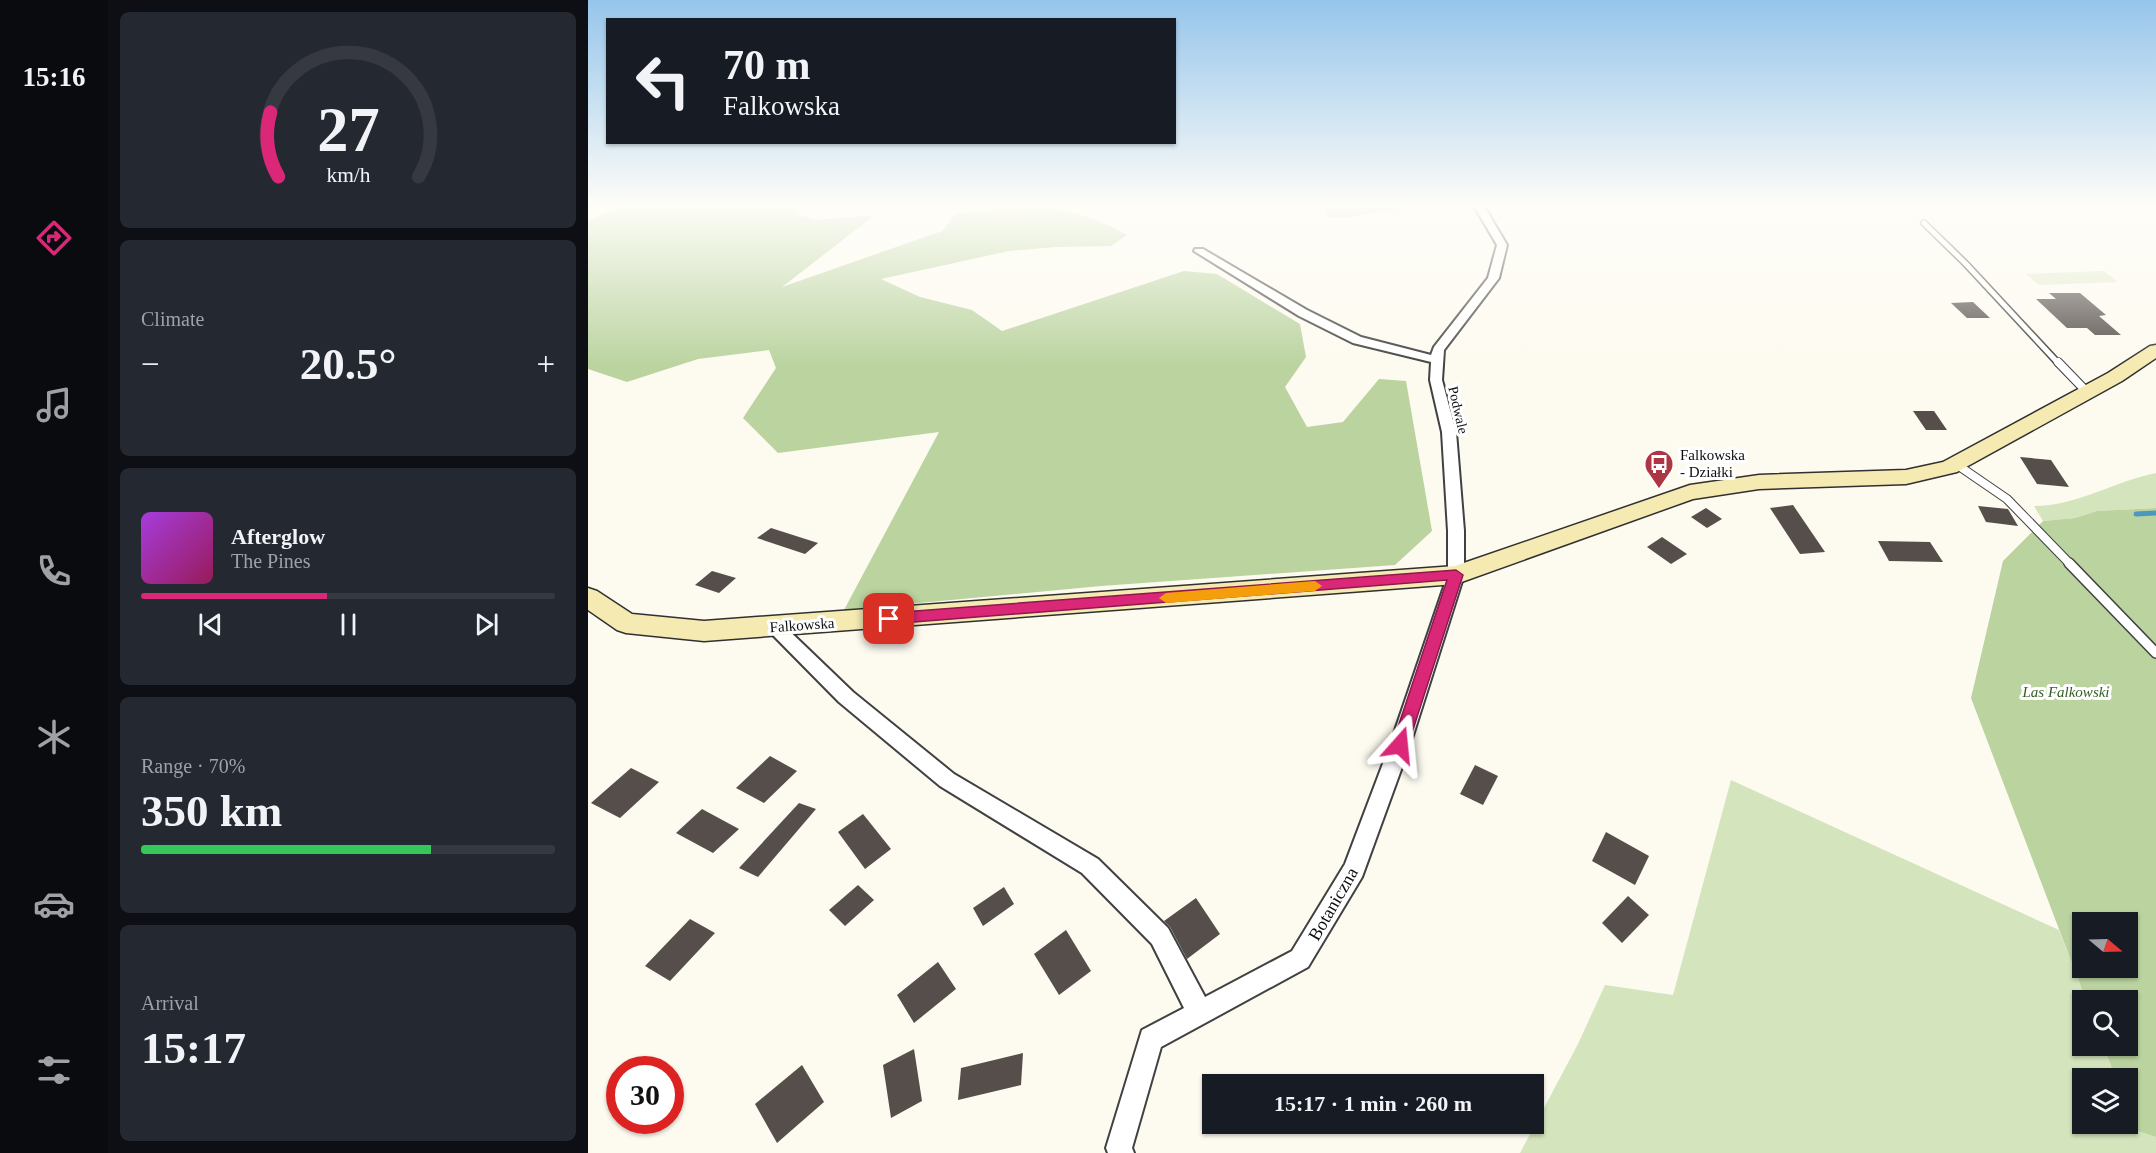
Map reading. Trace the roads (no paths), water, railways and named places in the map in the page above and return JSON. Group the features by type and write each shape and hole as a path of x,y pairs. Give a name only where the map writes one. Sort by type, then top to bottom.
{"street":[{"path":"1214,260 1303,313 1360,342 1437,360"},
{"name":"Podwale","path":"1456,575 1456,531 1449,432 1436,380 1438,350 1493,278 1498,260"},
{"name":"Falkowska","path":"588,597 626,623 704,632 1456,575 1690,492 1759,482 1906,477 1956,464 2115,377 2156,350"},
{"name":"Botaniczna","path":"1121,1153 1119,1148 1151,1040 1300,959 1354,870 1400,745 1456,575"},
{"path":"774,627 846,697 947,780 1090,866 1160,936 1200,1013"}],"lane":[{"path":"1964,260 2054,360 2087,392"},
{"path":"1956,464 2007,499 2156,653"}],"waterway":[{"path":"2136,514 2156,513"}],"place":[{"name":"Falkowska - Działki","path":"1659,490"}],"park label":[{"name":"Las Falkowski","path":"2066,692"}]}
